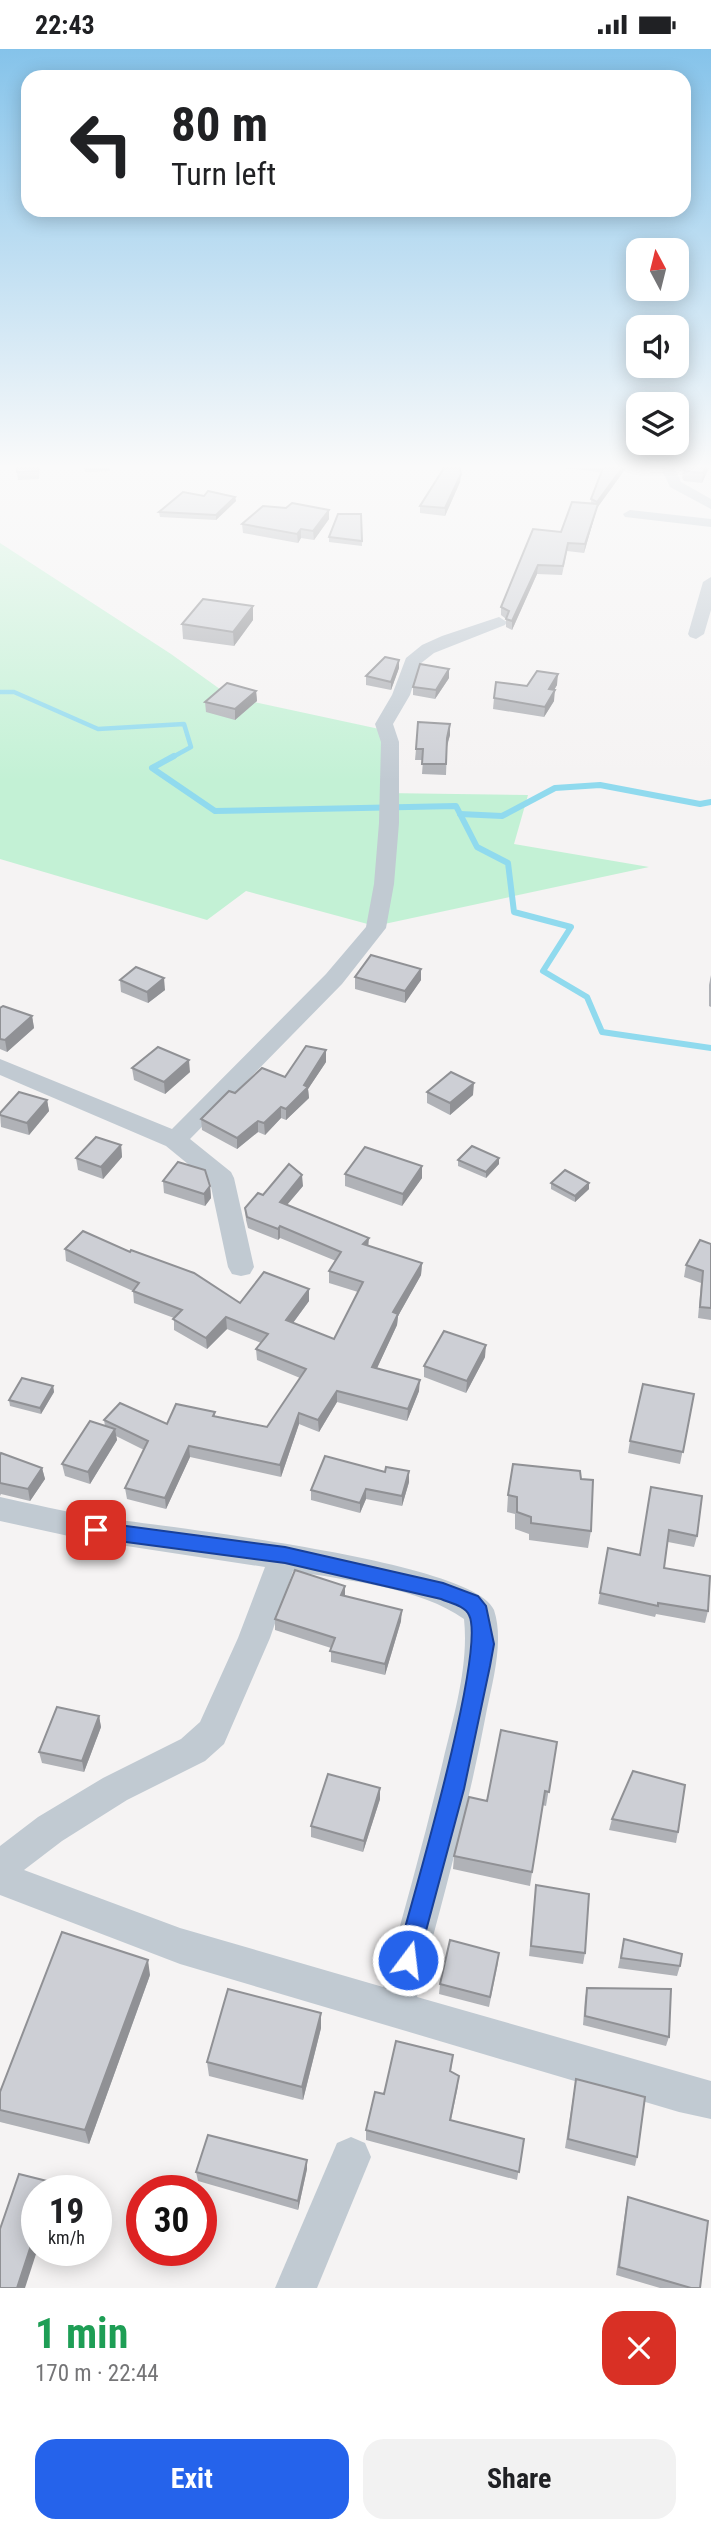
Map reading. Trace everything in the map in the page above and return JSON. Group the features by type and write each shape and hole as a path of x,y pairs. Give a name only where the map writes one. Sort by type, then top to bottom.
{"street":[{"path":"696,634 711,582"},
{"path":"175,1140 334,979 376,928 384,884 390,805 390,742 384,725 401,695 412,662 428,649 499,621"},
{"path":"0,1066 175,1140 222,1178 241,1267"},
{"path":"0,1509 96,1530 285,1555 458,1596 470,1602 479,1612 483,1625 480,1666 453,1789 394,2009"},
{"path":"0,1867 50,1829 115,1789 193,1749 212,1733 254,1638 285,1555"},
{"path":"0,1878 180,1946 679,2093 711,2100"},
{"path":"296,2288 311,2242 334,2199 351,2157"}],"green space":[{"path":"0,572 45,572 171,654 231,697 384,730 384,793 528,795 514,844 649,867 375,926 246,891 207,920 0,859"}],"building":[{"path":"515,572 535,572 512,621 506,619 509,611 501,607"},
{"path":"203,599 253,606 233,632 182,624"},
{"path":"385,657 399,660 391,682 366,676"},
{"path":"420,664 449,669 436,690 413,687"},
{"path":"537,671 558,674 549,689 555,690 545,707 494,698 496,682 527,686"},
{"path":"227,683 256,691 235,709 205,702"},
{"path":"418,722 450,724 446,764 422,764 423,749 416,749"},
{"path":"371,955 421,969 405,991 355,977"},
{"path":"136,967 164,978 147,992 120,980"},
{"path":"3,1006 32,1016 5,1040 0,1039 0,1008"},
{"path":"306,1046 326,1050 304,1085 308,1087 286,1109 281,1107 264,1123 258,1121 237,1138 201,1119 229,1091 235,1093 262,1068 285,1077"},
{"path":"158,1047 189,1060 164,1082 132,1068"},
{"path":"451,1072 474,1083 450,1103 427,1092"},
{"path":"19,1092 47,1100 27,1123 0,1115"},
{"path":"96,1137 121,1145 101,1167 76,1158"},
{"path":"472,1146 499,1158 486,1172 458,1160"},
{"path":"365,1147 422,1166 403,1194 345,1174"},
{"path":"178,1162 205,1170 210,1186 204,1194 163,1181"},
{"path":"289,1164 302,1175 280,1202 369,1238 363,1244 422,1263 393,1312 398,1314 372,1367 420,1380 408,1409 337,1391 318,1420 299,1413 280,1465 189,1446 165,1498 125,1488 148,1441 104,1420 120,1403 167,1424 176,1404 215,1412 213,1416 267,1427 306,1369 256,1349 268,1334 226,1317 206,1338 173,1319 182,1310 133,1291 139,1283 65,1249 83,1231 130,1252 131,1250 194,1273 240,1303 264,1272 309,1289 286,1320 334,1339 363,1282 329,1271 341,1252 280,1226 278,1229 247,1217 245,1208 258,1193 263,1195"},
{"path":"565,1170 589,1183 575,1196 551,1183"},
{"path":"700,1240 711,1244 711,1308 700,1307 703,1271 686,1265"},
{"path":"444,1331 486,1345 467,1381 424,1366"},
{"path":"22,1378 53,1386 40,1408 9,1400"},
{"path":"643,1384 694,1394 683,1452 630,1441"},
{"path":"90,1421 115,1429 88,1472 62,1464"},
{"path":"1,1453 42,1468 28,1489 0,1483"},
{"path":"325,1456 385,1472 386,1467 409,1471 402,1496 366,1489 360,1503 311,1490"},
{"path":"513,1464 580,1471 581,1479 593,1480 591,1531 531,1523 531,1517 517,1512 517,1497 508,1495"},
{"path":"651,1487 702,1496 697,1536 669,1530 664,1568 710,1576 708,1611 658,1603 658,1606 600,1593 608,1548 640,1555"},
{"path":"295,1570 345,1586 341,1595 402,1610 385,1664 330,1651 335,1638 275,1619"},
{"path":"57,1707 99,1716 82,1761 39,1752"},
{"path":"501,1730 557,1742 549,1792 545,1791 532,1872 454,1856 469,1797 487,1801"},
{"path":"633,1771 685,1785 678,1832 612,1819"},
{"path":"328,1774 380,1788 364,1841 311,1826"},
{"path":"536,1885 589,1894 585,1953 531,1946"},
{"path":"62,1932 148,1960 85,2130 0,2110 0,2092"},
{"path":"624,1939 682,1954 680,1966 621,1958"},
{"path":"450,1940 499,1953 490,1997 440,1984"},
{"path":"587,1988 671,1989 669,2037 585,2016"},
{"path":"228,1989 321,2013 302,2087 207,2062"},
{"path":"396,2041 453,2055 450,2071 459,2076 450,2120 524,2139 519,2172 366,2130 375,2092 384,2094"},
{"path":"576,2079 645,2097 637,2157 568,2139"},
{"path":"208,2135 307,2160 298,2201 217,2178 217,2175 196,2172"},
{"path":"19,2174 23,2175 21,2266 24,2266 17,2288 0,2288 0,2229"},
{"path":"628,2197 708,2221 700,2288 691,2288 619,2267"}],"waterway":[{"path":"0,692 14,692 98,729 184,724 191,747 171,758"},
{"path":"174,756 152,768 215,811 456,806 460,814"},
{"path":"460,814 502,816 555,788 600,785 700,804 711,802"},
{"path":"460,814 477,847 508,863 514,912 571,927 543,971 587,997 602,1032 711,1048"}],"route":[{"path":"96,1530 285,1555 443,1591 470,1602 479,1612 483,1625 480,1666 453,1789 408,1960"}]}
